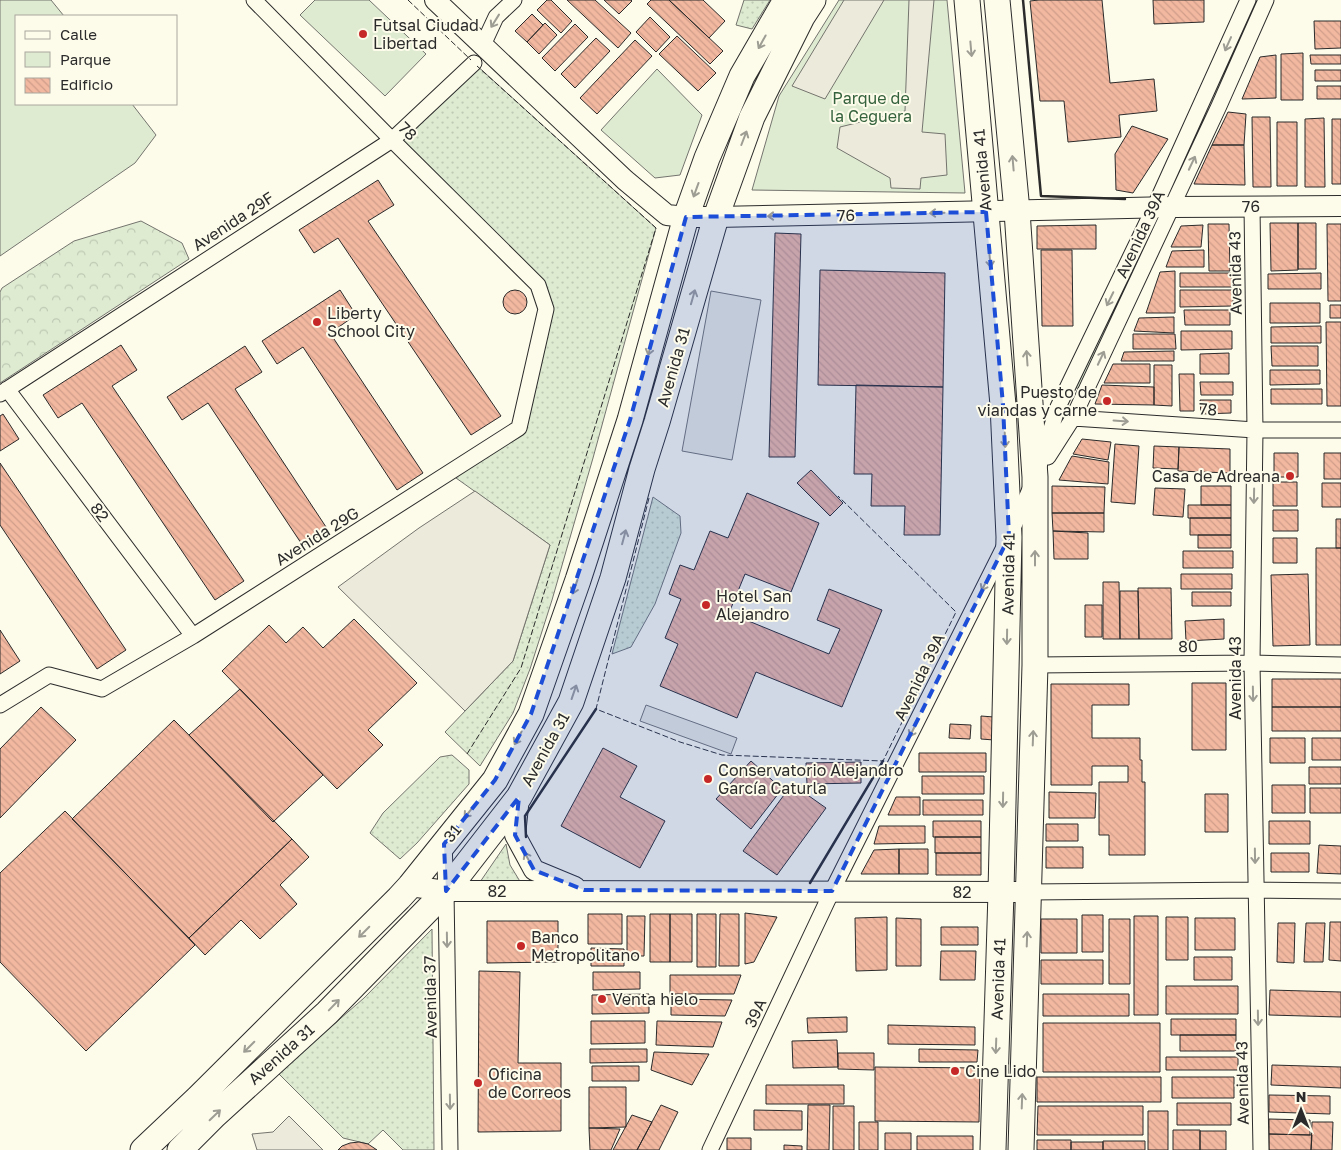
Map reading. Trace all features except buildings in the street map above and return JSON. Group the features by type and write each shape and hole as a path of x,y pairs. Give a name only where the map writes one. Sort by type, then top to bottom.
{"main road":[{"name":"Avenida 31","path":"495,780 531,714 574,589 630,420 686,217 707,158 742,76 786,0"},
{"name":"Avenida 31","path":"180,1150 215,1115 326,1013 446,891 519,797 571,702 610,587 642,469 713,225 752,117 802,16 813,0"},
{"name":"Avenida 41","path":"967,0 1003,405 1009,537 1001,892 992,1150"},
{"name":"Avenida 41","path":"997,0 1017,211 1036,477 1035,665 1021,1150"},
{"name":"31","path":"410,886 495,780"},
{"name":"Avenida 31","path":"143,1150 198,1098 410,886"}],"street":[{"name":"78","path":"254,0 538,285"},
{"name":"76","path":"435,0 478,54 667,215 686,217 713,225 1017,211 1341,206"},
{"name":"Avenida 29F","path":"4,392 392,140 478,54 496,17 514,0"},
{"name":"Avenida 39A","path":"1036,477 1073,418 1163,208 1248,0"},
{"name":"Avenida 39A","path":"832,891 1009,537 1036,477 1058,407 1223,98 1266,0"},
{"name":"Avenida 43","path":"1252,206 1255,430 1252,663 1261,1150"},
{"name":"Avenida 29G","path":"0,705 49,675 102,689 193,636 519,428 546,309 538,285"},
{"name":"82","path":"4,392 193,636"},
{"name":"78","path":"1073,418 1255,430 1341,430"},
{"name":"80","path":"1035,665 1252,663 1341,665"},
{"name":"82","path":"519,797 515,835 534,870 584,890"},
{"name":"Avenida 37","path":"444,844 450,1150"},
{"name":"82","path":"410,886 446,891 1341,891"},
{"name":"39A","path":"710,1150 832,891"}],"highlighted area":[{"path":"986,212 1003,405 1009,537 832,891 584,890 534,870 515,835 519,797 446,891 444,844 495,780 531,714 630,420 686,217"}],"green space":[{"path":"0,0 51,0 63,15 15,15 15,105 133,105 156,135 135,163 0,256"},
{"name":"Futsal Ciudad Libertad","path":"315,0 369,0 426,54 385,96 300,15"},
{"path":"744,0 770,0 752,29 736,25"},
{"name":"Parque de la Ceguera","path":"839,0 947,0 965,193 752,190 779,96"},
{"path":"474,63 656,228 593,458 530,669 513,713 480,766 445,732 513,661 550,545 449,473 519,428 546,309 538,285 392,140"},
{"path":"657,69 702,115 680,175 655,178 601,130"},
{"path":"141,221 182,243 189,259 0,383 0,292 2,288 74,241"},
{"path":"1148,229 1156,233 1081,390 1073,386"},
{"path":"653,497 680,516 681,533 655,604 631,647 612,654"},
{"path":"452,755 469,770 469,784 417,843 400,859 370,833 383,813 440,757"},
{"path":"506,844 510,865 521,883 480,882"},
{"path":"432,929 434,1150 403,1150 383,1130 368,1144 343,1138 278,1073 364,998"}],"shaded area":[{"path":"844,0 884,0 825,99 792,86"},
{"path":"909,0 934,0 922,132 945,134 947,175 921,178 920,189 891,188 890,178 837,148 840,127 905,111"},
{"path":"711,291 761,300 732,460 682,451"},
{"path":"475,491 550,545 513,661 465,711 338,587 419,528"},
{"path":"646,705 737,738 731,754 640,721"},
{"path":"289,1116 323,1150 257,1150 252,1134 273,1132"}],"fence":[{"path":"408,0 471,60"},
{"path":"467,754 521,668 656,228 477,66"},
{"path":"649,498 596,709 680,742 722,755 883,761 956,612 838,496"}],"wall":[{"path":"1023,0 1041,196 1125,199"},
{"path":"526,837 525,816 596,709"},
{"path":"810,883 883,761"}],"place":[{"name":"Futsal Ciudad Libertad","path":"363,34"},
{"name":"Liberty School City","path":"317,322"},
{"name":"Puesto de viandas y carne","path":"1107,401"},
{"name":"Casa de Adreana","path":"1290,476"},
{"name":"Hotel San Alejandro","path":"706,605"},
{"name":"Conservatorio Alejandro García Caturla","path":"708,779"},
{"name":"Banco Metropolitano","path":"521,946"},
{"name":"Venta hielo","path":"602,999"},
{"name":"Cine Lido","path":"955,1071"},
{"name":"Oficina de Correos","path":"478,1083"}]}
